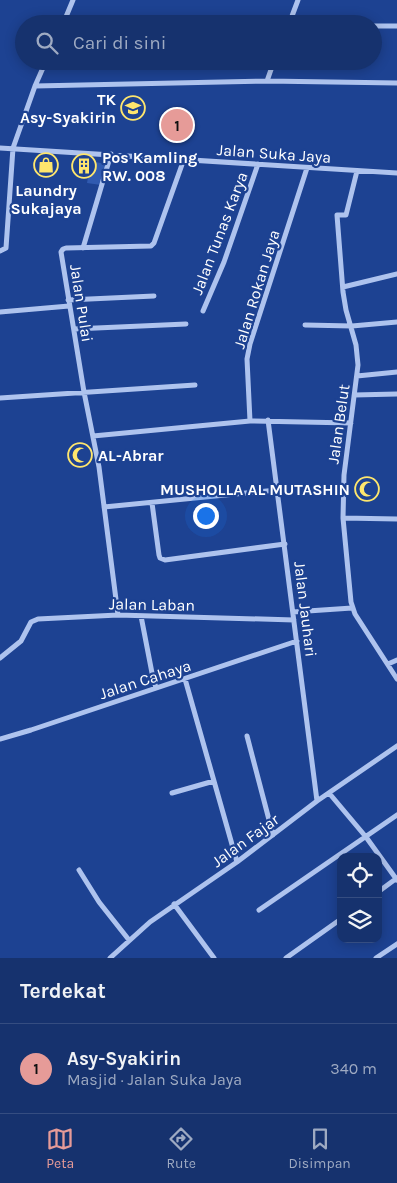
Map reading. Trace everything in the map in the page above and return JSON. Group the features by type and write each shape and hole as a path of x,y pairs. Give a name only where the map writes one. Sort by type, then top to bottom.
{"street":[{"path":"66,15 72,0"},
{"path":"292,15 298,0"},
{"path":"382,26 397,26"},
{"path":"0,251 6,248 13,148 42,70"},
{"path":"267,81 271,70"},
{"path":"35,86 267,81 397,83"},
{"name":"Jalan Suka Jaya","path":"0,148 397,173"},
{"path":"82,248 111,154"},
{"name":"Jalan Pulai","path":"118,615 99,467 68,303 62,250 66,248 151,246 184,159"},
{"name":"Jalan Tunas Karya","path":"203,311 224,262 258,164"},
{"name":"Jalan Rokan Jaya","path":"250,421 247,359 250,344 307,168"},
{"name":"Jalan Belut","path":"357,171 346,215 337,215 343,287 346,310 356,345 357,376 352,423 346,449 343,518 352,608 397,680"},
{"path":"343,287 397,274"},
{"path":"0,312 68,303 154,296"},
{"path":"305,325 352,326 397,322"},
{"path":"74,329 186,324"},
{"path":"357,376 397,372"},
{"path":"0,398 195,384"},
{"path":"354,395 397,394"},
{"path":"92,436 268,420 352,423"},
{"name":"Jalan Jauhari","path":"268,420 318,801"},
{"path":"104,507 277,490"},
{"path":"152,503 159,555 160,558 165,560 285,544"},
{"path":"343,518 397,519"},
{"path":"293,612 352,608"},
{"name":"Jalan Laban","path":"0,658 21,641 31,622 38,619 118,615 294,620"},
{"path":"141,616 156,688"},
{"name":"Jalan Cahaya","path":"0,739 297,641"},
{"path":"388,664 397,660"},
{"path":"184,679 237,862"},
{"path":"247,736 273,835"},
{"name":"Jalan Fajar","path":"110,958 129,940 174,904 237,862 329,793 397,746"},
{"path":"172,793 214,781"},
{"path":"329,793 366,837 397,879 382,889"},
{"path":"259,910 397,816"},
{"path":"79,870 99,902 129,940"},
{"path":"174,904 214,958"},
{"path":"286,958 337,922"},
{"path":"376,958 397,944"}],"shaded area":[{"path":"91,161 105,164 101,185 87,183"}],"place":[{"name":"TK Asy-Syakirin","path":"133,108"},
{"name":"Asy-Syakirin","path":"177,125"},
{"name":"Laundry Sukajaya","path":"46,165"},
{"name":"Pos Kamling RW. 008","path":"84,166"},
{"name":"AL-Abrar","path":"80,455"},
{"name":"MUSHOLLA AL MUTASHIN","path":"367,489"}]}
